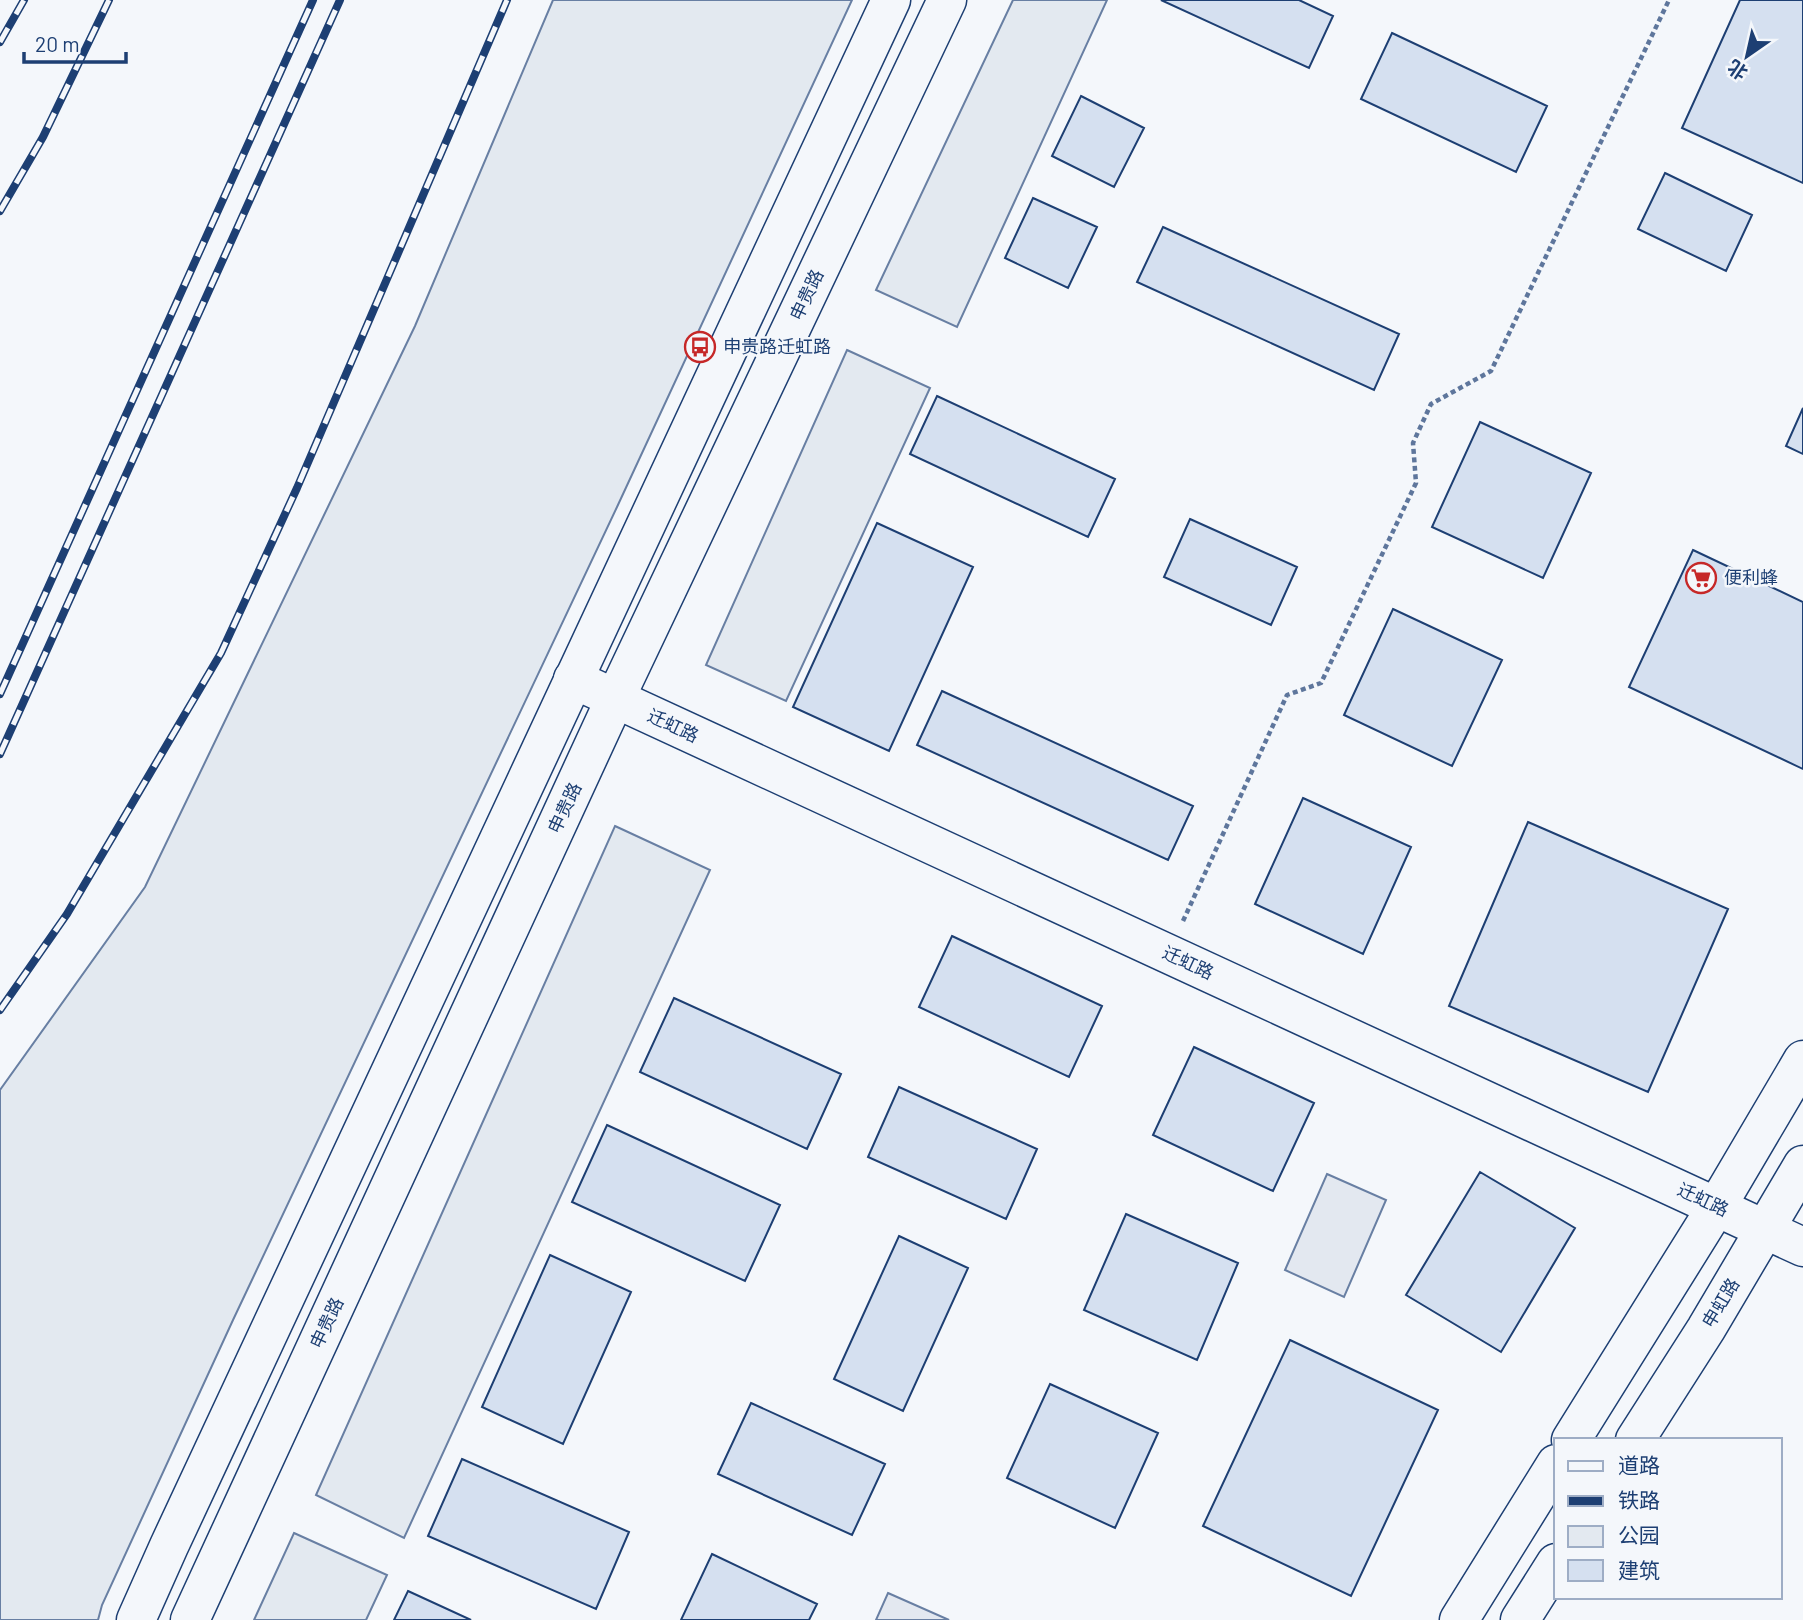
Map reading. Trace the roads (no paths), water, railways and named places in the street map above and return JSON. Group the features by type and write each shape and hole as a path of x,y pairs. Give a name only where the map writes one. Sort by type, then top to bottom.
{"main road":[{"path":"136,1620 891,0"},
{"name":"申贵路","path":"190,1620 615,699 947,0"},
{"name":"迁虹路","path":"573,679 1803,1247"},
{"path":"1572,1438 1717,1206 1803,1060"},
{"name":"申虹路","path":"1636,1438 1706,1329 1803,1165"},
{"path":"1459,1620 1554,1467"},
{"path":"1520,1620 1554,1566"}],"railway":[{"path":"0,42 24,0"},
{"path":"0,211 43,137 109,0"},
{"path":"0,694 313,0"},
{"path":"0,754 340,0"},
{"path":"0,1010 67,914 221,653 297,488 507,0"}],"place":[{"name":"申贵路迁虹路","path":"700,347"},
{"name":"便利蜂","path":"1701,578"}]}
